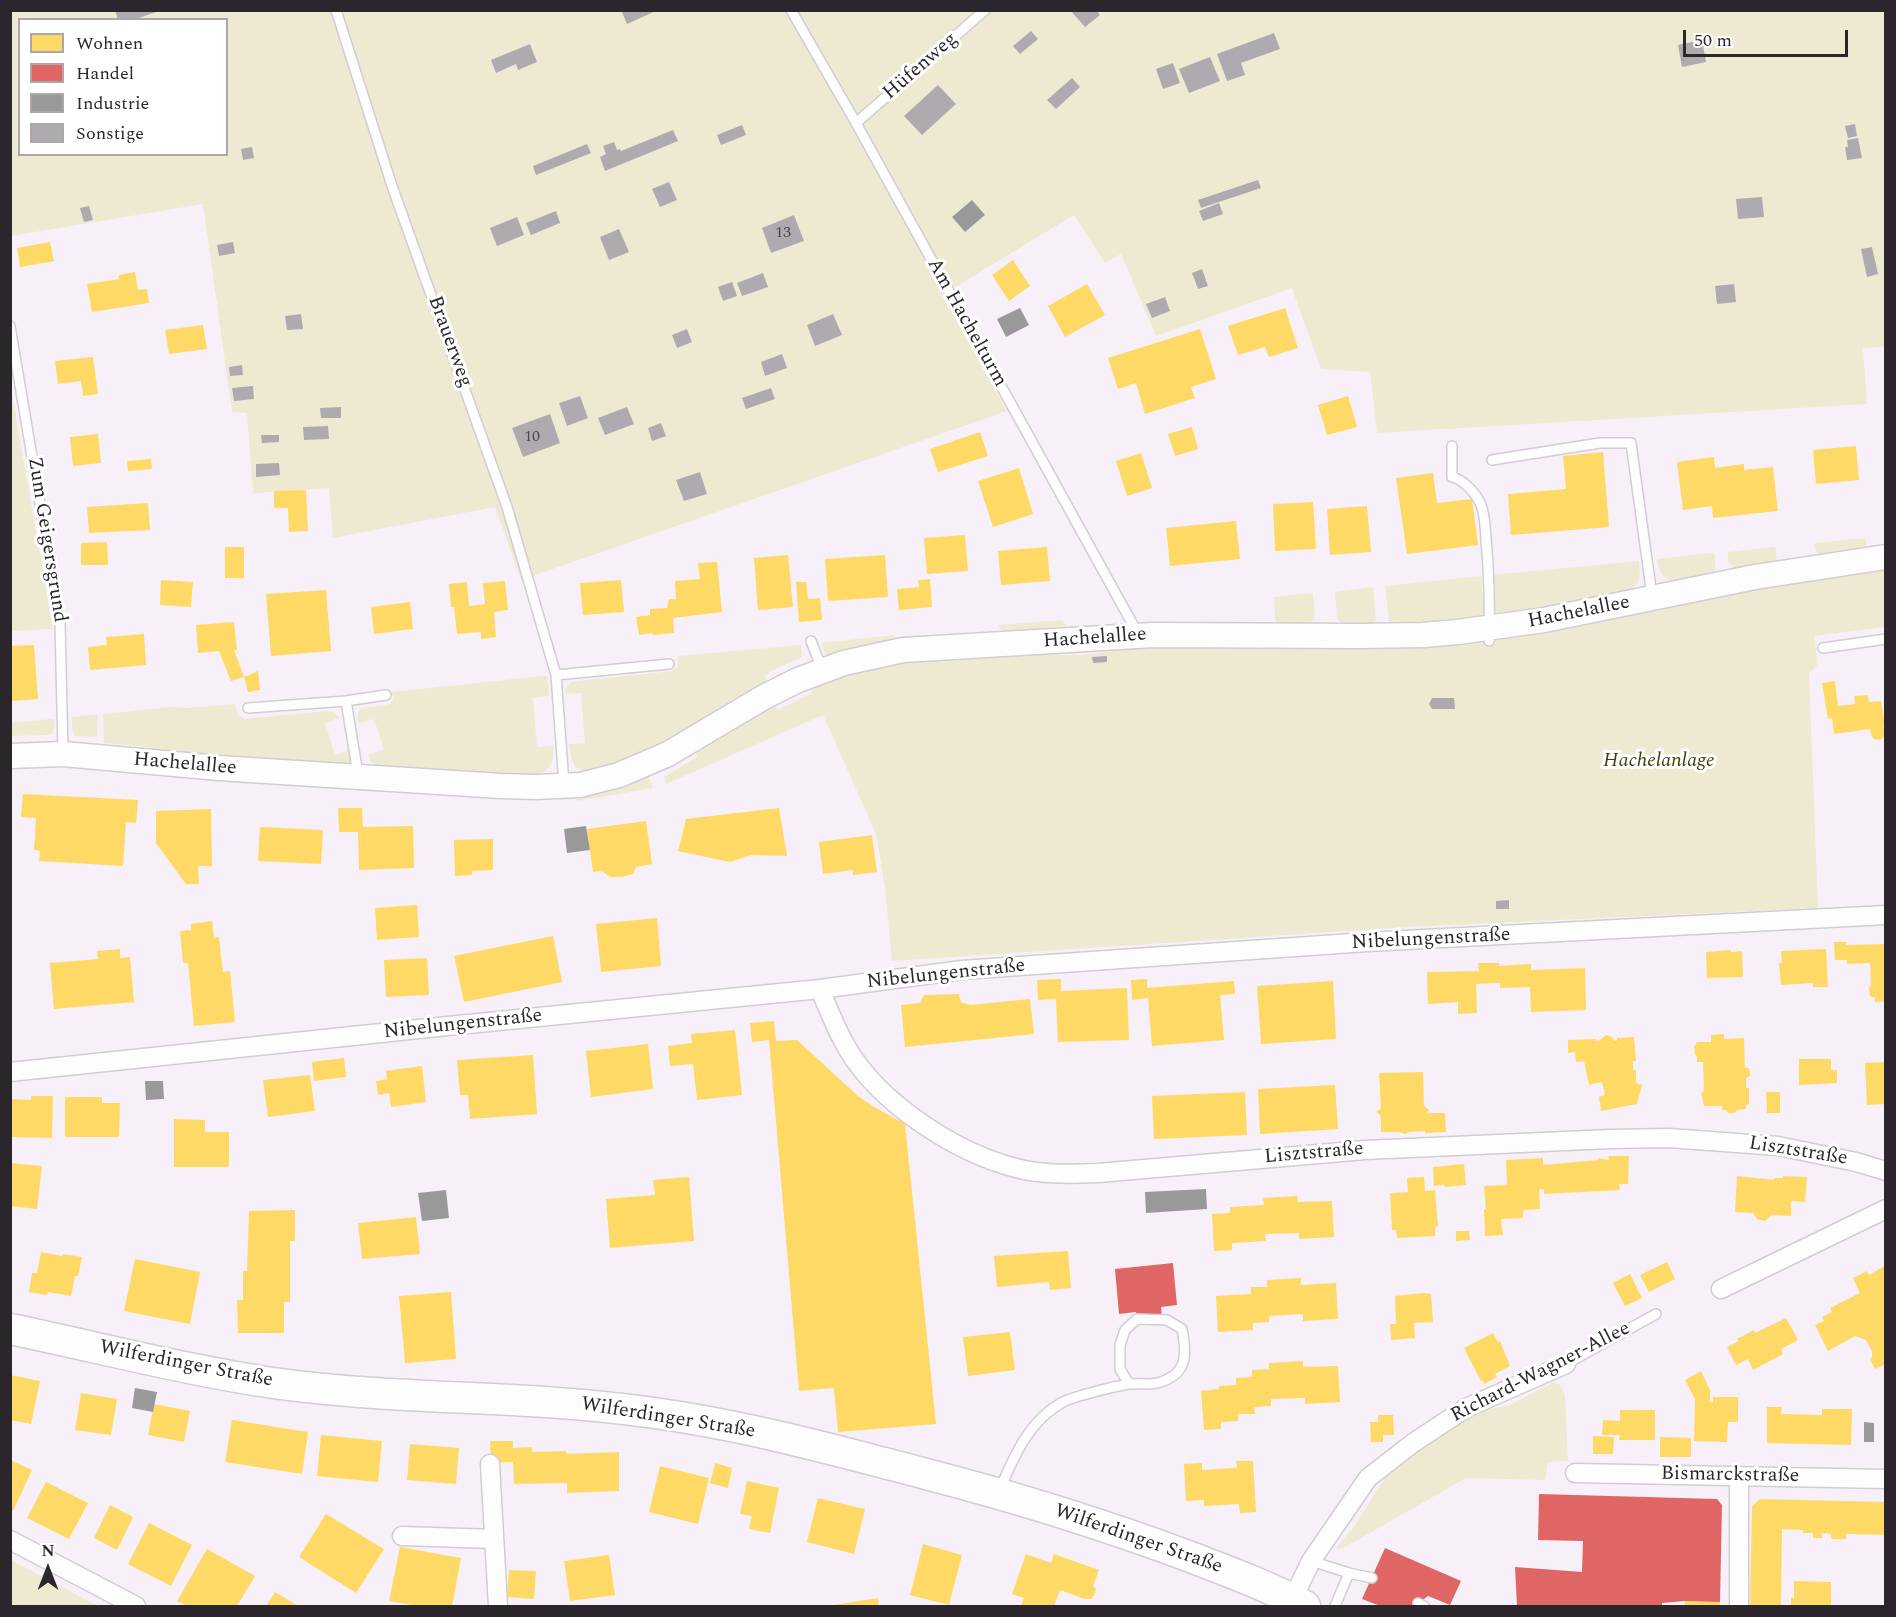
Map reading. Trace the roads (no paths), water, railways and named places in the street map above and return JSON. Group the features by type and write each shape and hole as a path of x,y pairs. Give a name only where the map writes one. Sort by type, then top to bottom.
{"main road":[{"name":"Wilferdinger Straße","path":"10,1329 280,1384 338,1390 586,1405 642,1411 710,1423 825,1448 998,1493 1139,1538 1252,1581 1298,1603"}],"street":[{"name":"Hachelallee","path":"13,751 219,768 501,786 580,785 671,759 764,697 798,680 827,668 903,650 1139,636 1489,635 1544,620 1755,577 1886,557"},
{"name":"Nibelungenstraße","path":"10,1072 820,989 962,970 1367,942 1886,915"},
{"name":"Lisztstraße","path":"820,989 847,1048 868,1075 892,1099 914,1117 956,1144 985,1158 1021,1169 1059,1174 1098,1173 1365,1150 1669,1138 1778,1146 1856,1161 1886,1171"},
{"path":"1721,1289 1886,1209"},
{"name":"Richard-Wagner-Allee","path":"1298,1603 1311,1561 1368,1478 1413,1443 1466,1408 1566,1364"},
{"path":"490,1464 498,1606"},
{"name":"Bismarckstraße","path":"1575,1473 1886,1479"},
{"path":"1739,1476 1739,1606"},
{"path":"402,1536 494,1539"},
{"path":"10,1540 136,1606"}],"lane":[{"name":"Brauerweg","path":"336,10 392,186 507,507 556,675"},
{"name":"Am Hachelturm","path":"792,10 1139,636"},
{"name":"Hüfenweg","path":"856,123 985,10"},
{"name":"Zum Geigersgrund","path":"10,327 60,623 63,754"},
{"name":"Hachelallee","path":"1492,460 1600,443 1631,444 1653,598"},
{"path":"1452,446 1452,477 1460,479 1471,489 1484,515 1489,635"},
{"path":"811,641 818,659 827,668"},
{"path":"1823,648 1882,641"},
{"path":"565,786 556,675 669,664"},
{"path":"248,708 386,695"},
{"path":"346,700 359,777"},
{"name":"Richard-Wagner-Allee","path":"1566,1364 1656,1314"},
{"path":"998,1493 1017,1449 1037,1422 1063,1401 1129,1384 1156,1384 1174,1376 1183,1367 1186,1345 1182,1329 1167,1320 1137,1320 1125,1330 1120,1345 1120,1369 1129,1384"},
{"path":"1311,1561 1372,1578"},
{"path":"1335,1606 1349,1573"}],"park label":[{"name":"Hachelanlage","path":"1659,762"}]}
